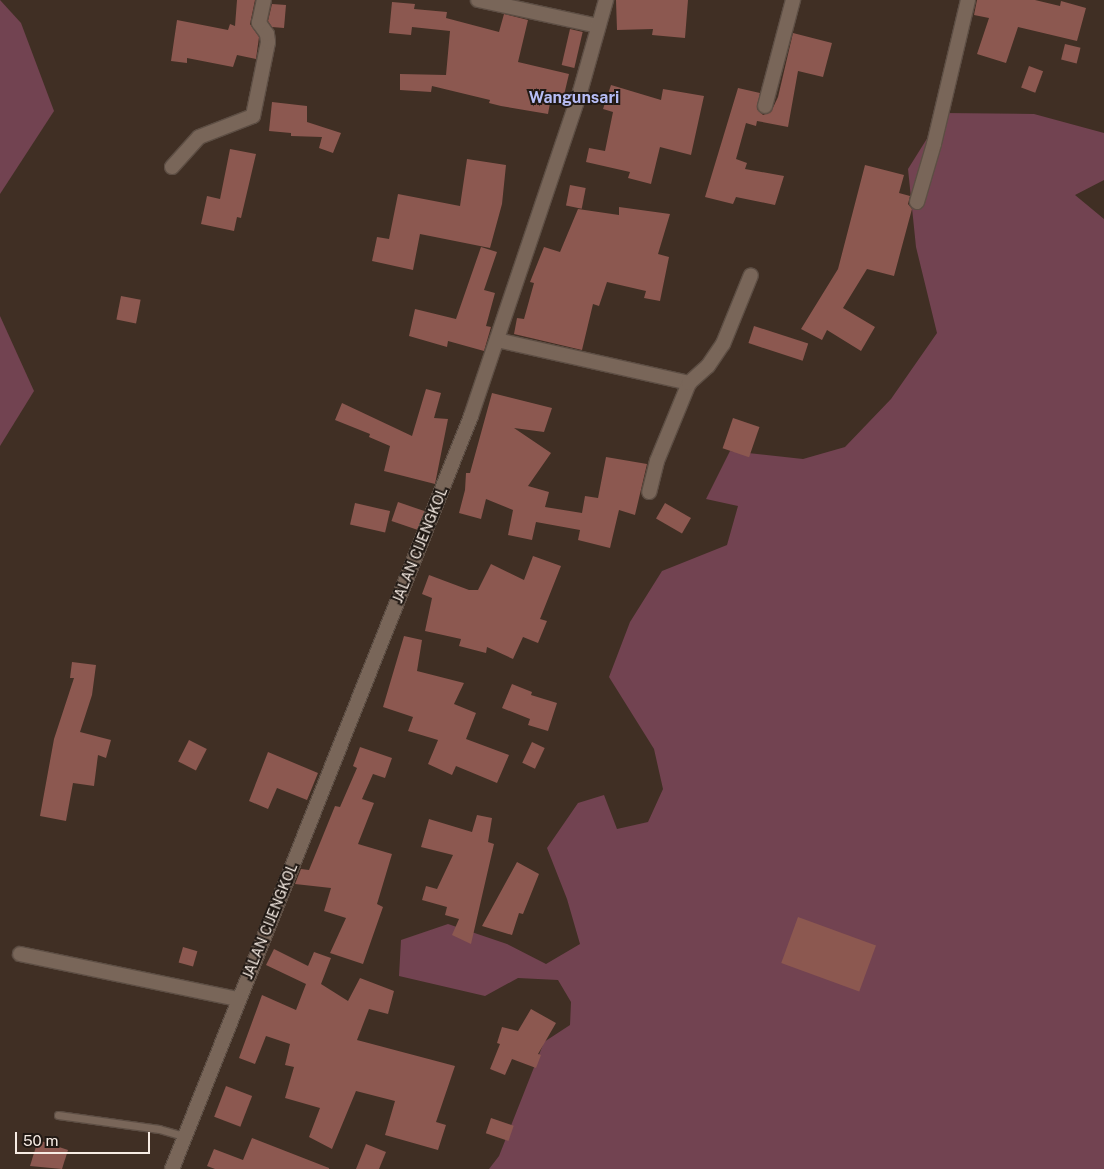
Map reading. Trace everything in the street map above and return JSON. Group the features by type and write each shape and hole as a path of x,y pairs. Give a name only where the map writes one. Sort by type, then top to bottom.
{"street":[{"path":"172,166 199,137 253,116 268,42 267,34 259,22 264,0"},
{"path":"478,0 598,26"},
{"name":"JALAN CIJENGKOL","path":"172,1169 183,1136 437,503 497,340 580,92 606,0"},
{"path":"765,106 792,0"},
{"path":"917,202 968,0"},
{"path":"649,492 657,461 688,383 708,366 722,344 750,275"},
{"path":"497,340 688,383"},
{"path":"20,954 238,999"}],"lane":[{"path":"58,1115 159,1129 183,1136"}],"shaded area":[{"path":"0,0 21,23 54,111 0,194"},
{"path":"943,113 1034,114 1104,133 1104,180 1075,195 1104,219 1104,1169 489,1169 499,1156 544,1042 570,1025 571,1002 558,980 518,978 485,996 399,976 401,940 448,924 507,944 546,964 580,944 567,899 547,848 578,803 604,795 617,829 648,822 663,789 654,749 609,677 630,622 662,571 727,545 738,506 706,499 730,451 803,459 845,447 891,399 937,333 916,247 908,169"},
{"path":"0,316 34,391 0,446"}],"building":[{"path":"237,0 255,0 250,24 259,37 256,59 237,55 233,67 187,58 187,63 171,61 177,20 228,30 230,24 235,26"},
{"path":"616,0 688,0 685,38 652,35 653,29 617,30"},
{"path":"977,0 1035,0 1060,6 1061,1 1086,8 1077,41 1018,27 1006,63 977,54 989,18 974,15"},
{"path":"392,2 415,4 414,9 447,12 446,18 499,32 504,14 528,20 518,62 569,74 564,95 552,92 548,114 501,106 489,103 490,100 432,86 431,92 400,90 400,74 446,75 450,31 412,27 411,35 389,33"},
{"path":"272,4 286,5 284,28 272,27 268,21"},
{"path":"570,29 583,32 574,68 562,65"},
{"path":"793,33 832,43 823,77 798,71 788,127 757,121 756,126 746,123 736,159 747,163 745,169 784,176 775,205 736,197 733,204 705,197 738,88 760,93 757,109 763,115 771,112 778,97"},
{"path":"1065,44 1081,48 1077,63 1061,60"},
{"path":"1029,66 1043,71 1035,93 1021,88"},
{"path":"611,85 661,100 663,89 704,96 691,155 660,147 651,184 628,178 630,172 586,162 589,148 605,151 613,112 603,109"},
{"path":"272,102 307,106 307,122 341,133 333,153 319,148 322,137 291,136 291,133 269,131"},
{"path":"230,149 256,154 241,218 237,217 234,231 201,224 207,196 220,199"},
{"path":"467,159 506,165 502,204 490,248 420,234 413,270 372,261 377,237 389,239 398,194 460,206"},
{"path":"865,165 904,175 899,193 910,196 908,204 912,209 894,276 867,269 843,308 875,327 861,351 827,330 822,340 801,329 838,269"},
{"path":"570,185 586,188 582,209 566,206"},
{"path":"619,207 670,214 658,254 669,257 660,301 644,298 646,291 607,282 599,306 593,304 582,350 514,334 517,318 524,319 534,283 530,282 544,247 560,252 578,209 619,215"},
{"path":"481,247 497,252 484,290 495,293 486,326 491,327 484,351 448,341 447,347 409,336 415,309 456,319"},
{"path":"121,296 141,300 136,323 116,320"},
{"path":"754,326 808,344 803,361 748,343"},
{"path":"426,389 441,393 434,418 448,419 435,484 384,471 390,446 369,437 370,434 335,420 342,403 412,436"},
{"path":"492,393 552,408 544,432 514,428 551,453 528,486 549,492 545,507 582,513 585,496 598,498 606,457 647,464 635,515 619,510 610,548 578,540 580,530 536,522 532,540 508,535 513,510 486,499 481,519 459,513 465,490 466,473 470,473"},
{"path":"733,418 759,427 749,457 723,448"},
{"path":"398,502 424,511 418,530 391,521"},
{"path":"355,503 390,511 385,533 350,524"},
{"path":"665,503 691,518 682,534 656,519"},
{"path":"533,556 561,566 540,619 547,621 538,643 523,637 513,659 487,647 486,653 459,646 461,639 425,631 432,598 422,594 429,575 469,590 478,590 491,564 524,580"},
{"path":"404,636 422,640 417,671 464,683 454,704 476,713 466,739 509,755 497,783 456,766 452,775 428,764 438,740 408,731 413,717 383,707"},
{"path":"72,662 96,665 92,695 80,732 111,740 106,758 98,755 94,786 73,783 66,821 40,816 54,739 74,678 70,678"},
{"path":"512,684 532,692 531,695 557,703 548,731 528,725 530,719 502,708"},
{"path":"189,740 207,749 196,770 178,761"},
{"path":"532,742 545,748 535,769 522,763"},
{"path":"360,747 392,758 385,778 373,774 362,799 374,803 358,844 392,854 377,904 383,907 363,964 330,953 346,918 324,911 331,888 295,884 301,869 309,870 335,806 340,807 357,768 353,766"},
{"path":"268,752 318,773 307,800 277,788 268,809 249,801"},
{"path":"477,815 492,818 488,842 494,844 471,944 452,935 459,919 445,915 447,907 422,900 426,886 437,889 453,855 421,847 429,819 472,832"},
{"path":"517,862 539,874 523,914 519,913 512,935 482,926"},
{"path":"798,917 876,945 859,991 781,963"},
{"path":"183,947 197,951 193,967 179,962"},
{"path":"274,949 308,966 314,952 331,958 321,984 348,1001 360,978 394,991 388,1014 369,1009 357,1040 455,1066 436,1122 446,1125 438,1150 385,1135 395,1101 356,1091 332,1149 309,1137 320,1108 285,1098 294,1067 285,1065 290,1044 266,1036 255,1064 239,1058 262,995 296,1010 306,984 266,965"},
{"path":"531,1009 556,1023 538,1054 541,1055 536,1068 512,1059 505,1075 490,1069 500,1044 497,1043 502,1027 518,1031"},
{"path":"226,1086 252,1096 240,1127 214,1117"},
{"path":"491,1118 514,1126 508,1141 486,1133"},
{"path":"252,1138 329,1169 215,1169 207,1166 214,1149 243,1160"},
{"path":"38,1140 68,1150 62,1169 30,1166"},
{"path":"366,1144 386,1152 379,1169 356,1169"}],"district":[{"name":"Wangunsari","path":"574,98"}]}
